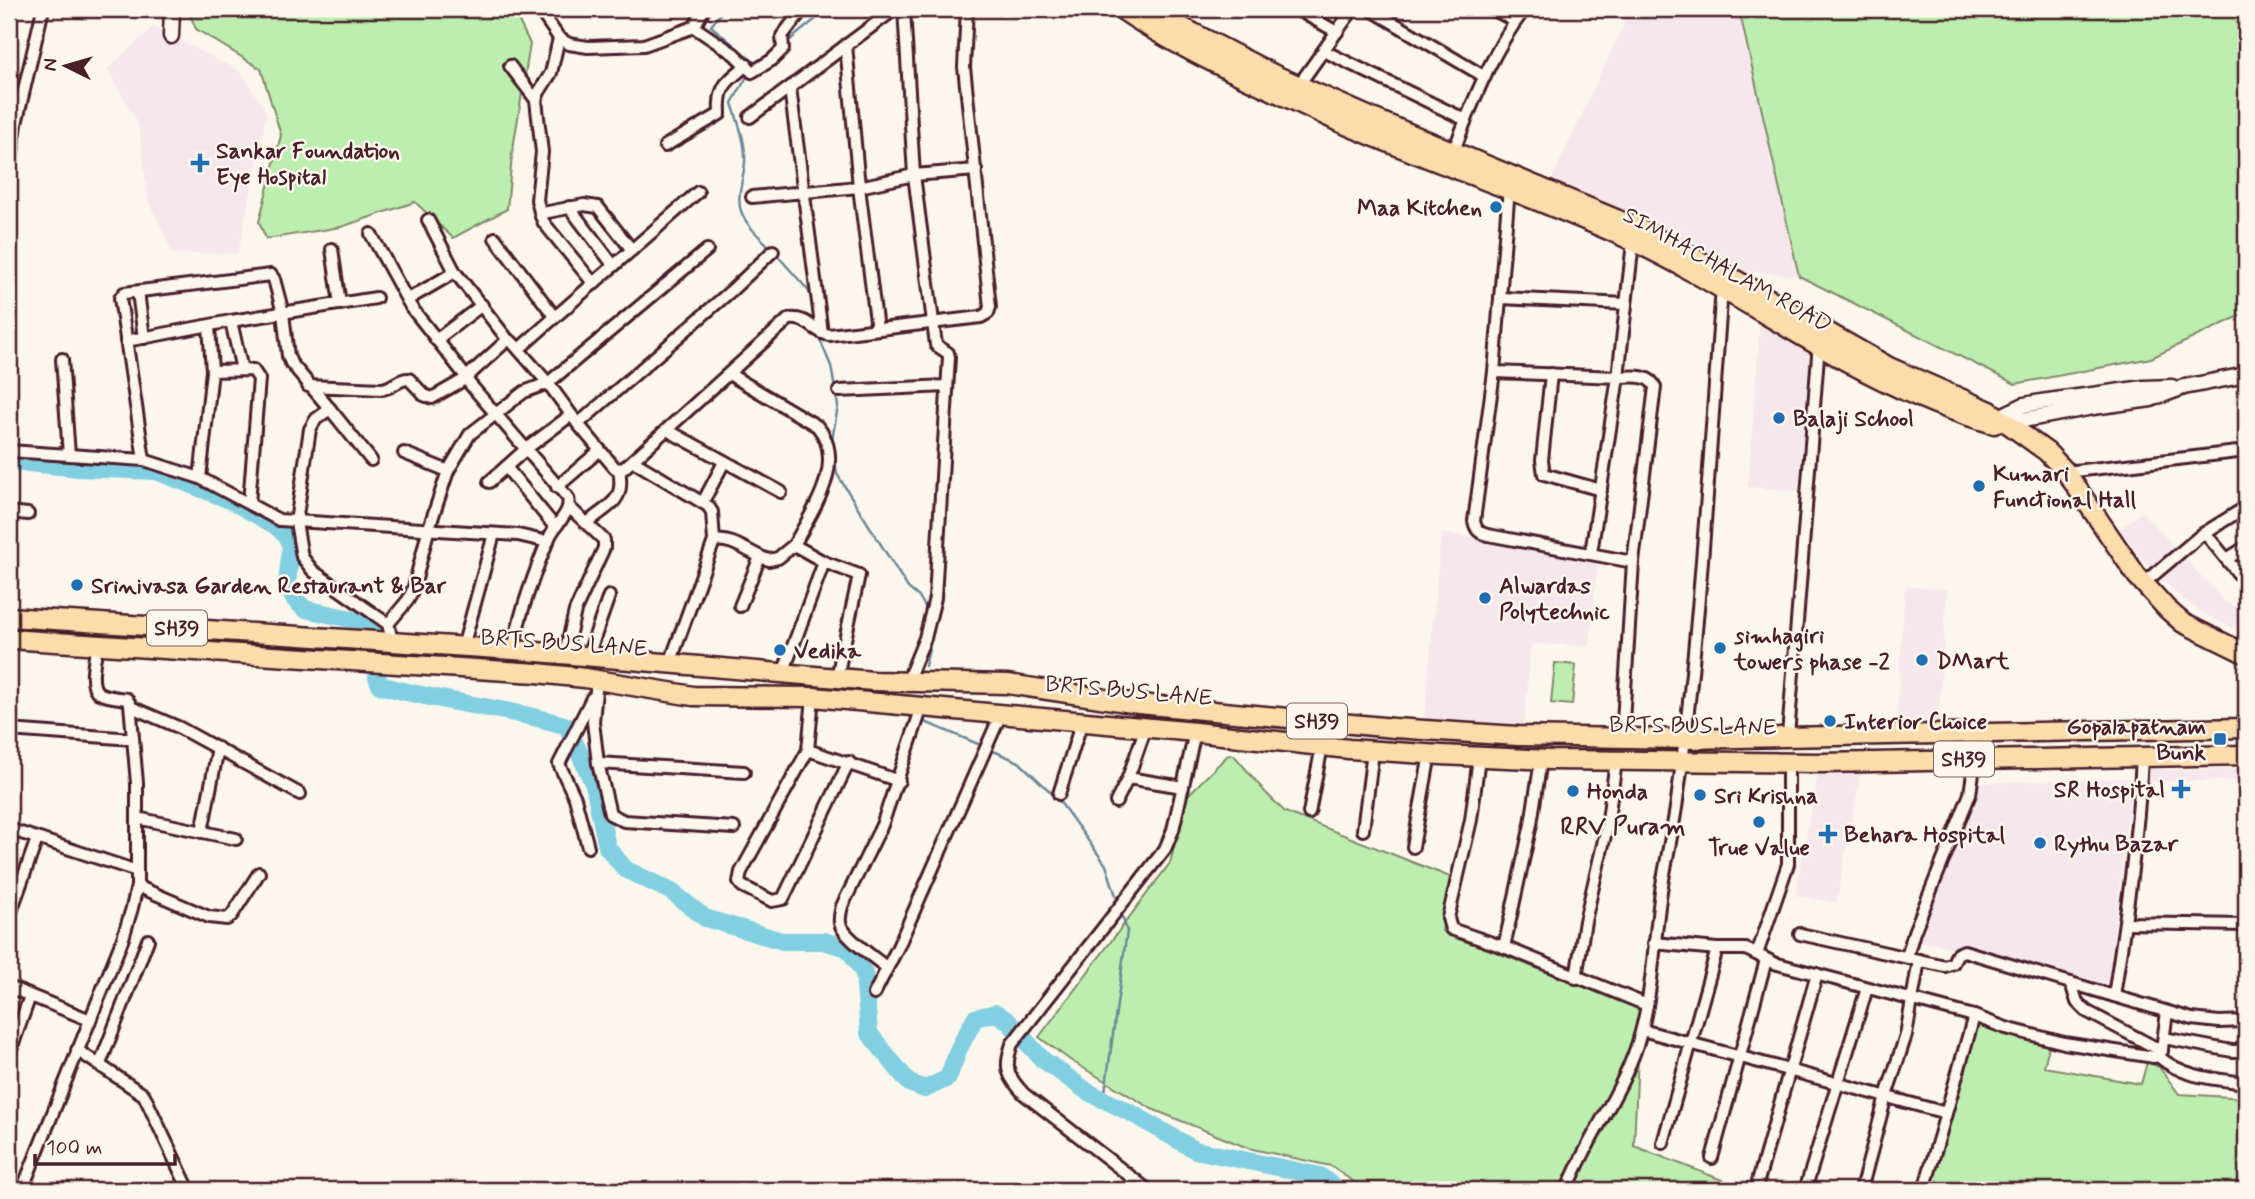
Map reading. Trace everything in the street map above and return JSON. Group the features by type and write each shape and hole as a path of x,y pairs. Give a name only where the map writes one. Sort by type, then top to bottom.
{"main road":[{"name":"SIMHACHALAM ROAD","path":"1121,9 1146,12 1185,48 1338,121 1451,158 1509,188 1630,235 1722,288 1821,339 1881,381 1947,408 2007,423 2047,452 2066,471 2143,584 2183,623 2246,654"},
{"path":"1146,12 1451,158 1737,280 1821,339"},
{"name":"SH39","path":"9,617 345,649"},
{"path":"9,629 345,649"},
{"name":"SH39","path":"9,639 97,644 345,649 391,644 514,650 907,682 1019,685 1139,704 1394,728 1518,736 1622,738 1683,750 1788,762 2246,755"},
{"name":"BRTS BUS LANE","path":"391,644 1238,725 1503,745 1858,752 2246,745"},
{"name":"SH39","path":"391,644 596,685 693,696 813,697 1146,727 1373,751 1541,760 1616,761 1788,736 2246,728"}],"street":[{"path":"9,174 13,123 43,9"},
{"path":"171,36 174,20 172,9"},
{"path":"540,9 559,38 569,44 588,47 645,45 694,27 704,9"},
{"path":"665,146 720,114 720,92 725,83 772,60 783,49 782,41 794,18 803,9"},
{"path":"750,117 895,9"},
{"path":"904,9 914,175 936,345 948,353 949,357 935,598 929,624 907,682"},
{"path":"428,220 455,272 508,340 548,383 599,451 612,465 623,469 789,319 797,317 829,335 981,317 988,313 990,307 964,67 967,9"},
{"path":"1296,9 1337,32"},
{"path":"1298,86 1353,9"},
{"path":"1370,9 1485,76"},
{"path":"1492,9 1515,21"},
{"path":"1451,158 1485,76 1515,21 1525,9"},
{"path":"694,27 719,43 749,69"},
{"path":"559,38 551,73 536,100 542,152 537,191 544,223 594,284"},
{"path":"846,45 859,187 877,329"},
{"path":"1324,51 1466,120"},
{"path":"510,66 536,100"},
{"path":"790,88 805,193 818,331"},
{"path":"752,197 859,187 914,175 976,170"},
{"path":"1509,188 1494,372 1475,527 1488,535 1633,562"},
{"path":"519,349 698,192"},
{"path":"541,216 546,211 569,207 598,207 632,250"},
{"path":"569,207 614,266"},
{"path":"371,234 407,300 436,340 568,498 569,507 548,542 521,619 514,650"},
{"path":"1591,553 1618,377 1630,235"},
{"path":"495,239 555,317"},
{"path":"332,249 340,304"},
{"path":"330,409 316,419 310,429 296,522 302,557 307,565 391,644 414,587 428,531 448,471 470,434 524,392 548,383 707,250"},
{"path":"489,482 526,449 575,419 732,290 773,251"},
{"path":"407,300 455,272"},
{"path":"144,460 120,298 124,293 266,274 274,279 283,313 288,356 308,386 372,460"},
{"path":"1567,1190 1594,1133 1628,1074 1647,1005 1683,750 1722,288"},
{"path":"138,292 144,338"},
{"path":"126,341 376,298"},
{"path":"1500,298 1626,304"},
{"path":"436,340 482,305"},
{"path":"231,321 242,370"},
{"path":"200,478 212,371 209,326"},
{"path":"1788,736 1821,339"},
{"path":"308,386 382,388 409,379 424,395 432,398 467,378 508,340"},
{"path":"62,359 69,455"},
{"path":"212,371 253,370 259,379 248,503"},
{"path":"1494,372 1647,378 1655,387 1633,562 1622,738"},
{"path":"714,541 732,542 760,558 778,558 794,545 828,480 829,462 824,439 817,426 729,374"},
{"path":"1551,374 1542,460 1544,474 1601,490"},
{"path":"2007,423 2024,405 2144,388 2184,387 2246,375"},
{"path":"839,391 947,386"},
{"path":"667,430 781,492"},
{"path":"9,451 144,460 200,478 279,520 518,535 548,542"},
{"path":"557,487 599,451"},
{"path":"2066,471 2246,451"},
{"path":"404,453 448,471"},
{"path":"633,461 703,502 712,512 714,541 670,663"},
{"path":"703,502 723,464"},
{"path":"506,467 555,527"},
{"path":"587,523 619,497 622,490 619,469"},
{"path":"565,654 575,611 604,548 604,540 569,507"},
{"path":"2143,584 2205,533 2246,507"},
{"path":"9,512 28,514"},
{"path":"2205,533 2246,583"},
{"path":"463,647 494,534"},
{"path":"794,545 824,562 859,575 837,677"},
{"path":"2227,559 2246,547"},
{"path":"740,606 760,558"},
{"path":"783,673 824,562"},
{"path":"588,656 609,596"},
{"path":"22,1190 123,938 136,886 137,783 131,707 127,699 100,694 95,690 93,681 97,644"},
{"path":"587,847 575,799 560,767 560,760 596,685"},
{"path":"596,685 593,722 598,763 610,814 616,818 734,828"},
{"path":"813,697 808,750 739,877 742,886 772,901 783,899 849,762"},
{"path":"131,707 178,727 300,794"},
{"path":"887,968 847,934 841,926 840,916 842,905 883,825 922,707"},
{"path":"874,994 1000,714"},
{"path":"1059,794 1082,721"},
{"path":"1116,802 1128,778 1146,727"},
{"path":"9,730 133,739"},
{"path":"1148,1190 1024,1094 1012,1082 1006,1064 1012,1044 1165,849 1173,830 1195,732"},
{"path":"1309,813 1322,746"},
{"path":"202,832 218,748"},
{"path":"808,750 899,781"},
{"path":"1363,830 1373,751"},
{"path":"1413,847 1430,754"},
{"path":"1479,757 1471,820 1448,924 1456,933 1504,947 1647,1005"},
{"path":"2113,996 2125,923 2142,758"},
{"path":"1907,957 1914,932 1970,794 1975,759"},
{"path":"1504,947 1531,824 1541,760"},
{"path":"1576,978 1585,921 1607,827 1616,761"},
{"path":"1712,1158 1741,1057 1761,957 1788,864 1788,762"},
{"path":"598,763 744,772"},
{"path":"1128,778 1183,787"},
{"path":"137,817 236,839"},
{"path":"9,829 137,871"},
{"path":"9,917 37,838"},
{"path":"136,886 209,917 227,919 260,873"},
{"path":"2125,923 2246,925"},
{"path":"1800,934 1950,966 1957,954 1964,951 2167,1012 2201,1020 2246,1021"},
{"path":"100,1065 148,940"},
{"path":"1654,943 1746,949 1761,957 1817,974 2072,1045 2160,1053"},
{"path":"1663,1143 1717,949"},
{"path":"1861,1190 1903,1045 1914,1001 1919,960"},
{"path":"1758,1181 1817,974"},
{"path":"2071,983 2077,1002 2086,1011 2160,1053 2169,1065 2209,1079 2246,1083"},
{"path":"9,988 90,1020"},
{"path":"1805,1190 1867,988"},
{"path":"9,1055 30,996"},
{"path":"2160,1053 2167,1012"},
{"path":"1924,1190 1974,1016"},
{"path":"1642,1030 1946,1113"},
{"path":"2164,1038 2232,1051 2238,1051 2246,1044"},
{"path":"77,1050 144,1095 189,1190"}],"shaded area":[{"path":"1624,9 1739,9 1799,276 1745,271 1632,214 1552,179 1624,24"},
{"name":"Sankar Foundation Eye Hospital","path":"153,27 241,72 267,113 238,253 173,254 149,202 138,123 107,69"},
{"name":"Balaji School","path":"1760,326 1811,350 1798,491 1748,487"},
{"path":"2142,512 2223,600 2246,612 2246,634 2204,614 2178,595 2144,561 2119,529"},
{"name":"Alwardas Polytechnic","path":"1441,534 1540,543 1540,553 1598,557 1590,646 1531,644 1523,731 1424,722"},
{"name":"DMart","path":"1905,587 1947,589 1938,730 1896,731"},
{"name":"Behara Hospital","path":"1820,764 1861,772 1836,903 1795,895"},
{"path":"2246,768 2246,781 2145,781 2146,769"},
{"name":"Rythu Bazar","path":"2132,778 2107,990 1954,947 1916,941 1980,783"}],"green space":[{"path":"188,9 513,9 530,44 512,155 507,209 453,238 415,202 341,227 266,239 259,222 281,135 261,69 196,29"},
{"path":"1739,9 2246,9 2246,313 2151,358 2015,384 1799,276"},
{"path":"1555,663 1576,665 1572,705 1551,703"},
{"path":"1228,755 1234,755 1285,812 1450,877 1442,931 1640,1009 1634,1146 1748,1190 1365,1190 1331,1166 1248,1148 1152,1109 1070,1060 1039,1037 1170,863 1187,796"},
{"path":"1978,1024 2049,1045 2044,1067 2141,1084 2147,1062 2159,1067 2179,1094 2246,1098 2246,1190 1930,1190"}],"waterway":[{"path":"724,9 711,26 755,63 752,68"},
{"path":"785,44 828,9"},
{"path":"755,63 773,51"},
{"path":"749,73 732,103 745,155 740,205 746,222 772,249"},
{"path":"776,254 808,290 813,301"},
{"path":"818,335 831,366 838,406 832,440 837,474 908,588 920,598 928,612"},
{"path":"9,461 79,468 156,471 232,501 276,526 288,537 291,547 287,584 294,599 305,609 374,624 382,629 377,677 380,685 567,726 594,785 607,847 625,869 672,892 705,918 782,941 823,941 848,948 864,973 869,1033 909,1083 925,1089 948,1078 959,1048 975,1018 996,1013 1008,1021 1042,1059 1088,1092 1133,1114 1195,1150 1320,1176 1338,1190"},
{"path":"925,666 935,624 933,620"},
{"path":"925,722 983,746"},
{"path":"989,749 1019,762 1057,798 1106,865 1118,902"},
{"path":"1104,1100 1127,931 1121,912"}],"place":[{"name":"Sankar Foundation Eye Hospital","path":"200,163"},
{"name":"Maa Kitchen","path":"1496,207"},
{"name":"Balaji School","path":"1779,418"},
{"name":"Kumari Functional Hall","path":"1979,486"},
{"name":"Srinivasa Garden Restaurant & Bar","path":"77,585"},
{"name":"Alwardas Polytechnic","path":"1485,598"},
{"name":"simhagiri towers phase -2","path":"1720,648"},
{"name":"Vedika","path":"780,650"},
{"name":"DMart","path":"1922,660"},
{"name":"Interior Choice","path":"1830,721"},
{"name":"Gopalapatnam Bunk","path":"2220,739"},
{"name":"SR Hospital","path":"2181,789"},
{"name":"Honda","path":"1573,791"},
{"name":"Sri Krishna","path":"1700,795"},
{"name":"True Value","path":"1759,822"},
{"name":"Behara Hospital","path":"1828,834"},
{"name":"Rythu Bazar","path":"2040,843"}],"district":[{"name":"RRV Puram","path":"1623,826"}]}
